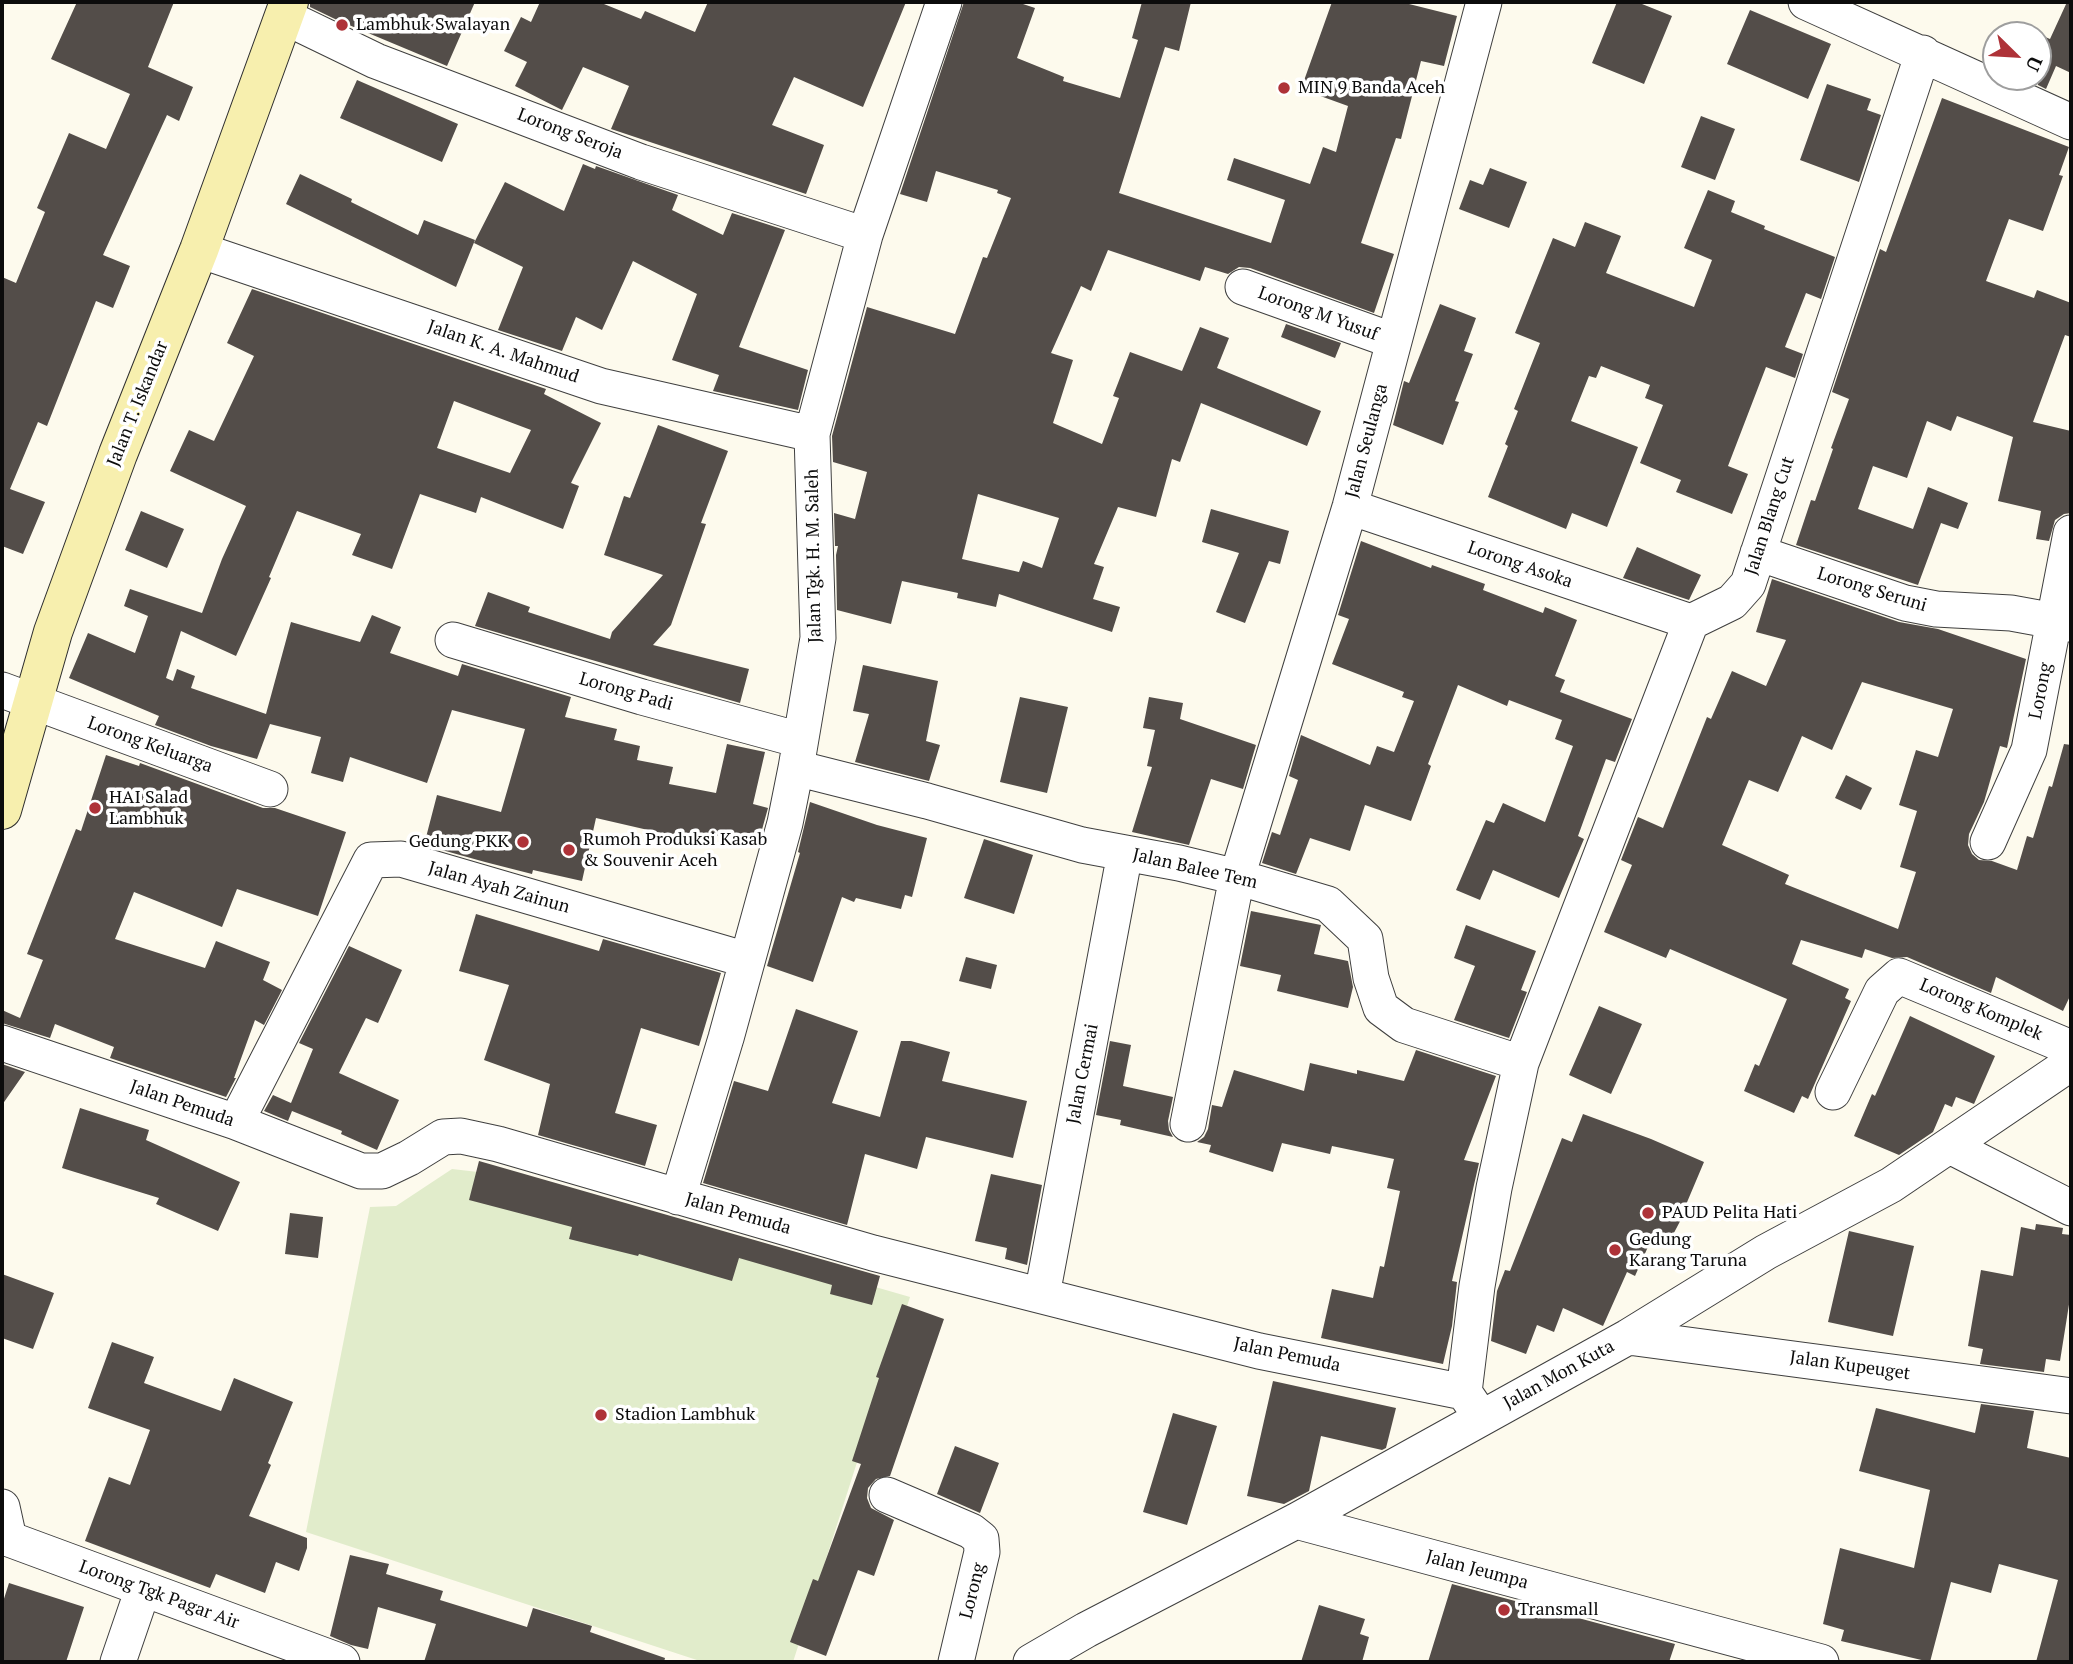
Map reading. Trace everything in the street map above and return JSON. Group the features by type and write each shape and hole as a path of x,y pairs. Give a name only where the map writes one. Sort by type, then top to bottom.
{"street":[{"name":"Jalan Tgk. H. M. Saleh","path":"678,1197 785,823 798,754 818,638 812,433 864,235 944,2"},
{"name":"Jalan Seulanga","path":"1188,1124 1237,877 1350,507 1484,2"},
{"path":"1825,6 2071,122"},
{"name":"Lorong Seroja","path":"286,9 376,61 641,162 864,235"},
{"name":"Jalan T. Iskandar","path":"2,810 16,696 53,632 118,454 199,250 286,9"},
{"name":"Jalan Blang Cut","path":"1690,622 1732,602 1748,584 1923,53"},
{"name":"Jalan K. A. Mahmud","path":"199,250 601,386 812,433"},
{"name":"Lorong M Yusuf","path":"1243,287 1394,341"},
{"name":"Lorong Asoka","path":"1350,507 1690,622"},
{"name":"Lorong","path":"1988,842 2029,750 2063,621 2071,533"},
{"name":"Lorong Seruni","path":"1758,553 1905,603 1936,609 2011,613 2063,621"},
{"path":"1473,1405 1477,1286 1493,1188 1521,1063 1690,622"},
{"name":"Lorong Padi","path":"453,640 642,697 798,754"},
{"name":"Lorong Keluarga","path":"16,696 270,789"},
{"name":"Jalan Balee Tem","path":"798,754 927,801 1082,845 1179,863 1328,904 1365,939 1371,978 1381,1008 1404,1025 1521,1063"},
{"name":"Jalan Cermai","path":"1042,1295 1125,853"},
{"name":"Jalan Ayah Zainun","path":"236,1122 371,860 401,859 747,960"},
{"name":"Lorong Komplek","path":"1833,1092 1882,991 1899,976 2071,1048"},
{"name":"Jalan Pemuda","path":"2,1043 236,1122 368,1173 382,1171 410,1158 443,1137 461,1136 498,1144 873,1253 1473,1405"},
{"name":"Jalan Mon Kuta","path":"1031,1662 1086,1630 1296,1521 1473,1405 1628,1337 1766,1252 1891,1185 2071,1063"},
{"path":"1950,1146 2071,1208"},
{"name":"Jalan Kupeuget","path":"1628,1337 2070,1387"},
{"name":"Lorong","path":"887,1495 971,1531 982,1539 982,1552 956,1662"},
{"name":"Lorong Tgk Pagar Air","path":"2,1507 9,1539 342,1662"},
{"name":"Jalan Jeumpa","path":"1296,1521 1821,1662"},
{"path":"118,1662 143,1589"}],"green space":[{"name":"Stadion Lambhuk","path":"452,1169 478,1172 910,1297 793,1662 703,1662 306,1532 370,1207 396,1206"}],"building":[{"path":"77,2 174,2 148,67 193,87 179,121 167,115 103,255 130,266 113,308 96,301 47,426 38,422 10,489 45,502 23,554 2,546 2,277 16,283 45,212 37,208 69,133 106,149 130,94 51,59"},
{"path":"310,2 475,2 447,66 337,20 310,7"},
{"path":"540,2 599,2 641,19 645,11 695,32 708,2 906,2 863,107 794,77 772,125 824,145 806,194 611,129 629,86 583,67 562,110 515,86 527,62 504,51 521,17 531,22"},
{"path":"964,2 1017,2 1035,8 1017,58 1064,77 1063,81 1120,98 1138,40 1132,38 1142,2 1191,2 1179,51 1165,47 1119,193 1271,243 1285,200 1227,180 1234,158 1310,184 1323,147 1336,152 1348,106 1301,89 1332,2 1401,2 1457,16 1444,66 1421,61 1401,139 1396,138 1361,243 1394,254 1374,313 1250,268 1239,267 1228,274 1205,267 1200,281 1108,250 1091,291 1081,286 1051,353 1073,360 1053,423 1102,444 1119,398 1113,396 1130,352 1182,371 1200,327 1229,338 1217,368 1321,411 1307,446 1201,403 1180,462 1172,459 1156,517 1118,507 1094,564 1104,567 1093,599 1120,607 1112,632 999,594 996,607 957,598 958,593 902,581 891,624 837,610 838,546 835,546 834,513 855,519 867,472 833,462 832,436 867,307 955,334 983,257 987,258 1011,198 997,193 998,190 936,171 927,202 900,194","holes":["978,494 1059,518 1042,568 1023,561 1019,572 962,559"]},
{"path":"1617,2 1637,2 1672,16 1644,84 1592,63"},
{"path":"2067,2 2071,2 2071,73 2056,66 2052,75 2052,35"},
{"path":"1750,10 1831,44 1808,99 1727,64"},
{"path":"357,80 458,124 442,162 340,118"},
{"path":"1827,84 1871,99 1867,110 1881,115 1859,182 1800,160"},
{"path":"1942,98 2069,147 2059,175 2063,176 2043,231 2009,219 1986,281 2034,298 2037,290 2071,303 2071,337 2065,335 2033,422 2071,431 2071,513 2055,520 2049,541 2036,539 2041,511 1998,501 2013,437 1957,416 1951,431 1927,421 1907,478 1873,466 1858,509 1913,529 1928,487 1968,503 1958,529 1941,523 1918,585 1796,545 1811,500 1815,501 1849,399 1832,392 1880,249 1886,252"},
{"path":"1701,116 1735,129 1715,180 1681,167"},
{"path":"583,164 595,169 596,166 678,195 672,210 723,235 732,213 785,230 739,347 808,370 798,410 713,391 719,375 672,360 697,294 633,261 602,330 576,317 562,351 498,330 523,267 474,243 505,182 564,211"},
{"path":"1490,168 1527,182 1509,228 1459,209 1470,180 1483,185"},
{"path":"300,174 418,235 424,220 475,240 456,287 286,204"},
{"path":"1708,190 1735,201 1731,212 1765,226 1764,229 1835,257 1821,299 1806,293 1785,347 1803,354 1795,378 1766,367 1728,466 1748,474 1732,514 1676,492 1681,480 1640,463 1663,405 1645,398 1650,385 1601,366 1596,378 1589,376 1571,421 1638,447 1607,527 1572,513 1566,529 1488,497 1508,446 1505,444 1518,411 1514,409 1540,343 1515,333 1553,238 1575,247 1585,222 1621,236 1606,273 1694,307 1712,260 1684,248"},
{"path":"252,289 546,389 544,394 601,423 571,483 579,486 563,529 481,497 476,513 420,494 392,569 352,555 361,534 297,511 236,656 181,631 166,678 173,681 177,669 195,676 191,688 266,714 291,622 360,642 372,615 401,627 390,653 458,676 462,664 571,697 565,717 617,729 614,740 640,746 637,760 673,767 669,784 716,793 727,744 765,752 753,804 768,808 758,844 715,835 713,845 596,818 582,881 533,870 532,874 424,845 437,795 501,812 525,729 452,710 427,783 350,757 343,782 311,773 321,737 270,724 257,759 211,746 155,725 159,716 69,678 88,633 135,653 148,616 124,606 130,589 202,613 246,506 170,471 189,430 214,441 254,356 227,343","holes":["454,401 531,430 510,473 437,448"]},
{"path":"1440,304 1476,318 1464,351 1473,354 1455,401 1459,402 1443,445 1393,425 1404,381 1409,383"},
{"path":"1286,324 1341,343 1335,358 1281,337"},
{"path":"658,425 728,451 701,523 706,524 671,625 653,645 749,669 740,703 475,626 488,592 530,607 528,612 610,639 612,632 663,575 604,555 624,496 630,498"},
{"path":"1211,509 1289,531 1280,564 1269,561 1245,623 1216,612 1239,553 1202,542"},
{"path":"141,511 184,529 167,568 125,550"},
{"path":"1361,541 1431,568 1432,565 1485,584 1483,590 1543,613 1545,607 1577,620 1555,676 1565,680 1560,692 1632,719 1615,762 1606,759 1578,836 1584,839 1559,898 1493,870 1480,900 1456,890 1486,820 1494,823 1503,803 1545,822 1573,746 1555,739 1562,720 1509,700 1507,706 1458,685 1428,764 1431,766 1411,821 1365,805 1350,851 1310,838 1296,874 1262,863 1272,832 1280,835 1298,780 1289,776 1301,735 1370,765 1377,746 1394,752 1414,701 1402,697 1404,692 1332,664 1349,619 1338,615"},
{"path":"1637,547 1701,575 1689,600 1623,578"},
{"path":"1772,579 1899,622 1938,629 2026,659 2007,748 2000,746 1984,802 1969,834 1968,845 1979,860 1992,861 2017,870 2027,836 2033,838 2064,744 2071,745 2071,994 2063,1011 1996,977 1991,993 1907,957 1892,958 1865,949 1862,958 1801,940 1792,964 1849,989 1845,998 1851,1001 1808,1099 1802,1096 1794,1113 1744,1091 1755,1064 1759,1066 1787,999 1670,949 1666,958 1604,932 1632,865 1621,860 1638,817 1663,828 1707,717 1711,719 1732,671 1766,686 1786,640 1756,632","holes":["1862,682 1953,709 1938,757 1916,750 1899,805 1917,811 1900,867 1916,872 1898,929 1785,884 1789,875 1722,845 1749,780 1778,792 1802,736 1832,750"]},
{"path":"863,665 938,681 926,741 940,745 929,781 855,762 869,714 853,711"},
{"path":"1020,697 1068,707 1047,793 1000,782"},
{"path":"1149,697 1183,703 1180,719 1256,745 1243,789 1211,779 1189,845 1132,832 1152,767 1147,766 1155,730 1143,728"},
{"path":"106,755 139,766 140,763 263,808 275,808 346,832 318,916 237,889 222,927 134,892 115,939 205,968 216,941 270,962 263,980 282,990 264,1025 255,1020 236,1078 226,1097 110,1058 114,1047 55,1024 50,1038 2,1023 2,1010 20,1018 43,960 27,954 76,829 81,831"},
{"path":"1846,775 1872,788 1861,810 1835,798"},
{"path":"810,802 877,825 927,838 912,897 905,895 901,909 856,898 854,902 842,897 813,982 767,966 800,853 798,852"},
{"path":"984,839 1033,855 1014,914 964,898"},
{"path":"1251,911 1321,925 1314,954 1348,961 1353,987 1348,1008 1277,991 1281,975 1240,966"},
{"path":"476,914 599,951 603,939 721,973 699,1046 641,1028 615,1113 657,1125 645,1166 538,1135 550,1084 484,1060 509,985 459,971"},
{"path":"1466,925 1536,951 1521,990 1527,992 1509,1038 1454,1020 1475,966 1454,958"},
{"path":"349,946 402,970 378,1023 366,1018 339,1073 399,1100 377,1150 341,1134 342,1131 292,1111 288,1121 264,1111 273,1095 291,1103 313,1049 299,1043"},
{"path":"966,957 997,965 991,989 959,981"},
{"path":"1599,1006 1642,1024 1611,1094 1569,1075"},
{"path":"796,1009 858,1031 832,1103 880,1117 901,1041 911,1041 950,1052 942,1081 1027,1101 1013,1158 926,1137 917,1169 865,1154 847,1225 703,1183 734,1081 768,1091"},
{"path":"1910,1016 1995,1056 1974,1104 1956,1097 1952,1107 1945,1104 1933,1132 1899,1155 1854,1136 1872,1094 1875,1096"},
{"path":"1110,1041 1131,1045 1123,1086 1173,1097 1168,1121 1173,1137 1120,1125 1121,1120 1096,1115"},
{"path":"1416,1050 1496,1076 1464,1160 1479,1163 1452,1281 1457,1282 1452,1326 1443,1364 1321,1338 1332,1289 1373,1298 1380,1266 1384,1267 1400,1191 1387,1188 1394,1159 1332,1146 1330,1154 1282,1143 1273,1172 1209,1152 1211,1145 1197,1142 1204,1137 1208,1129 1212,1105 1222,1107 1234,1070 1304,1091 1310,1063 1404,1081"},
{"path":"2,1064 25,1072 2,1105"},
{"path":"80,1108 149,1130 146,1140 240,1182 218,1231 156,1204 159,1198 62,1168"},
{"path":"1583,1114 1704,1162 1685,1207 1687,1208 1666,1248 1651,1240 1635,1276 1627,1272 1603,1326 1563,1308 1554,1332 1537,1325 1526,1354 1491,1341 1497,1291 1505,1270 1510,1271 1562,1138 1572,1142"},
{"path":"479,1161 880,1276 872,1305 830,1294 832,1285 739,1258 732,1281 639,1254 638,1256 569,1239 572,1227 469,1200"},
{"path":"991,1174 1042,1185 1027,1265 1005,1259 1007,1248 975,1241"},
{"path":"290,1213 323,1217 318,1258 285,1254"},
{"path":"2036,1224 2063,1228 2062,1234 2071,1235 2071,1292 2060,1361 2046,1359 2044,1372 1980,1364 1983,1349 1968,1346 1981,1270 2013,1276 2021,1227 2035,1230"},
{"path":"1849,1231 1914,1246 1893,1336 1828,1322"},
{"path":"2,1274 54,1293 33,1349 2,1338"},
{"path":"902,1304 944,1319 890,1476 876,1479 868,1488 867,1498 871,1508 894,1520 874,1576 858,1570 826,1656 790,1642 813,1579 818,1581 861,1464 852,1461 879,1378 876,1377"},
{"path":"112,1342 154,1357 144,1383 221,1411 234,1378 293,1402 268,1463 271,1465 249,1516 307,1538 307,1548 299,1571 276,1562 265,1593 216,1574 210,1588 85,1541 109,1477 130,1485 150,1430 88,1408"},
{"path":"1273,1381 1396,1408 1386,1448 1382,1450 1321,1436 1309,1491 1284,1504 1247,1496"},
{"path":"1981,1404 2034,1411 2027,1448 2071,1458 2071,1662 2036,1662 2058,1580 1999,1564 1991,1593 1951,1582 1930,1662 1841,1641 1844,1630 1823,1624 1840,1548 1914,1568 1930,1490 1859,1471 1876,1408 1975,1433"},
{"path":"1173,1413 1217,1426 1187,1525 1143,1512"},
{"path":"955,1446 999,1463 980,1513 937,1494"},
{"path":"350,1555 389,1564 386,1574 443,1591 440,1600 527,1627 533,1608 592,1626 590,1632 665,1658 664,1662 424,1662 436,1624 378,1607 368,1649 351,1645 330,1636"},
{"path":"9,1583 84,1607 66,1662 2,1662 2,1605"},
{"name":"Transmall","path":"1452,1584 1675,1644 1669,1662 1428,1662"},
{"path":"1319,1605 1365,1619 1360,1634 1369,1637 1362,1662 1301,1662"}],"place":[{"name":"Lambhuk Swalayan","path":"342,25"},
{"name":"MIN 9 Banda Aceh","path":"1284,88"},
{"name":"HAI Salad Lambhuk","path":"95,808"},
{"name":"Gedung PKK","path":"523,842"},
{"name":"Rumoh Produksi Kasab & Souvenir Aceh","path":"569,850"},
{"name":"PAUD Pelita Hati","path":"1648,1213"},
{"name":"Gedung Karang Taruna","path":"1615,1250"},
{"name":"Stadion Lambhuk","path":"601,1415"},
{"name":"Transmall","path":"1504,1610"}]}
